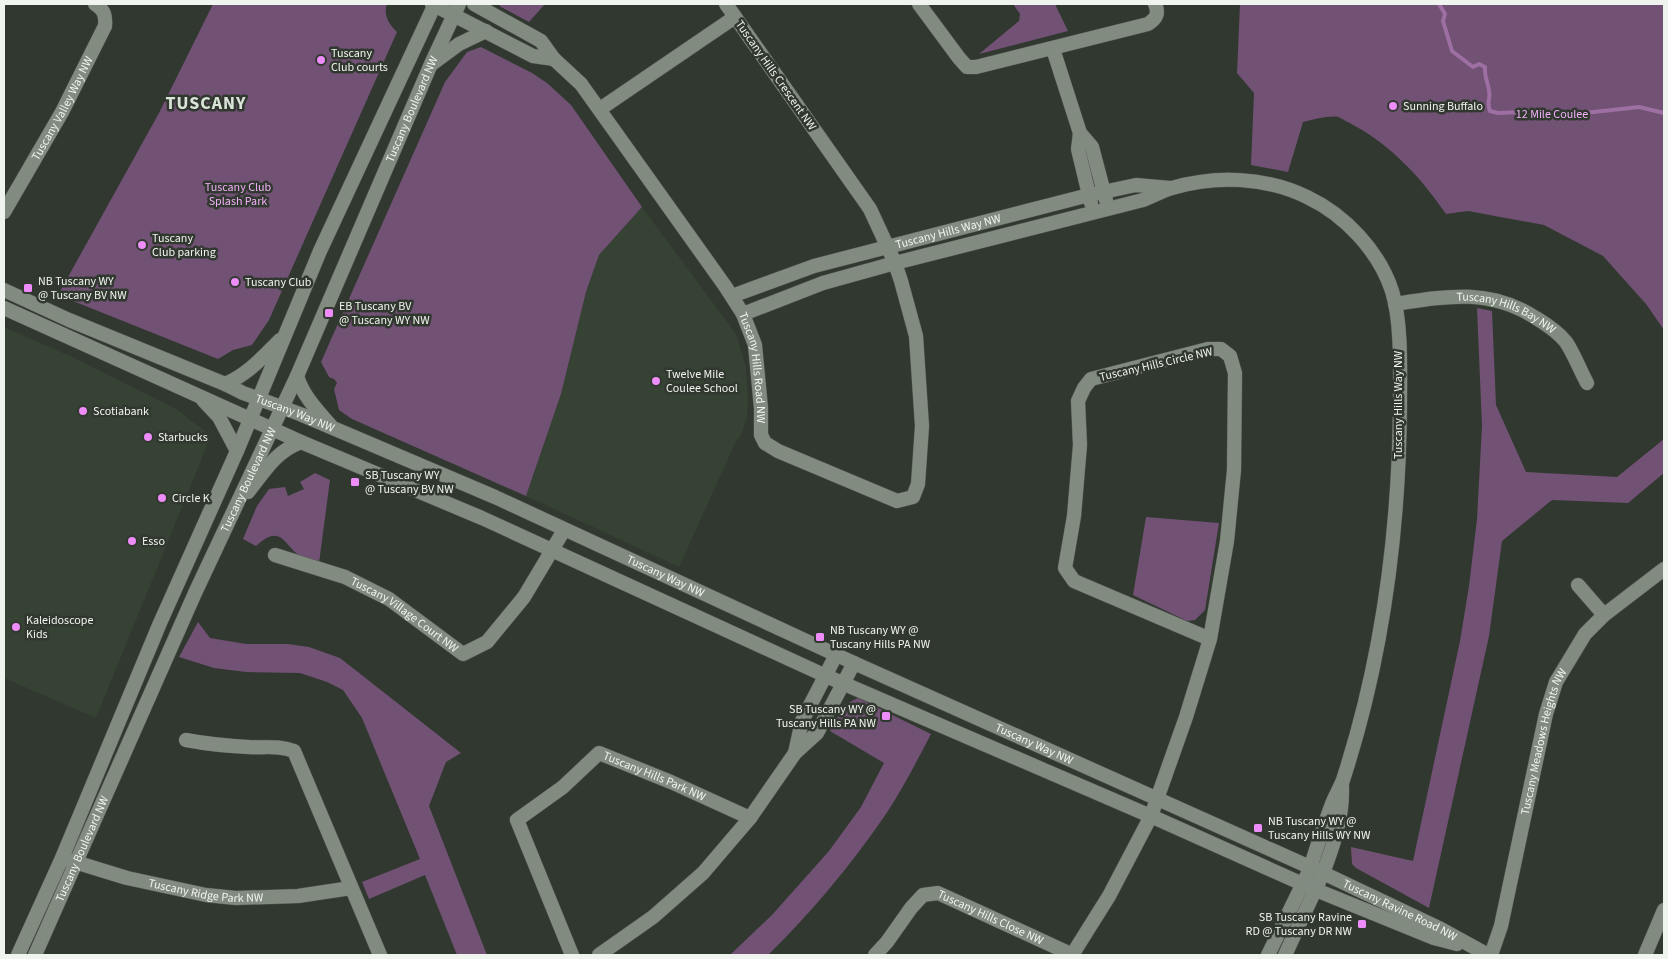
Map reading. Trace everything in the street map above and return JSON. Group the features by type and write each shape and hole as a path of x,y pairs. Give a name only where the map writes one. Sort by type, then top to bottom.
{"street":[{"name":"Tuscany Valley Way NW","path":"4,212 62,112 105,26 106,15 95,4"},
{"path":"434,4 457,9 486,31 533,56 554,59"},
{"name":"Tuscany Boulevard NW","path":"18,955 62,858 160,623 237,452 320,251 434,4"},
{"name":"Tuscany Hills Road NW","path":"474,4 541,41 554,59 581,84 600,108 732,296 743,314 755,344 761,408 761,435 765,443 778,451 897,501 913,497 918,484 922,426 916,336 895,263 888,246"},
{"path":"726,4 735,16"},
{"path":"919,4 967,67 976,67 1053,49 1148,24 1156,19 1158,10 1155,4"},
{"name":"Tuscany Boulevard NW","path":"35,955 230,517 297,376 431,64 457,9"},
{"name":"Tuscany Hills Crescent NW","path":"600,108 735,16 870,209 888,246"},
{"path":"431,64 459,44 486,31"},
{"path":"1053,49 1080,133 1092,147 1108,208"},
{"path":"1080,133 1078,149 1093,213"},
{"name":"Tuscany Hills Way NW","path":"743,314 823,283 1143,200 1170,189 1201,182 1248,181 1280,186 1312,199 1340,218 1364,243 1383,272 1395,304 1400,430 1390,559 1376,650 1355,739 1342,783 1332,802 1310,868 1268,955"},
{"name":"Tuscany Hills Way NW","path":"732,296 814,266 1089,195 1136,185 1170,189"},
{"name":"Tuscany Way NW","path":"4,290 69,320 243,393 282,407 495,498 836,655 1323,873"},
{"name":"Tuscany Hills Bay NW","path":"1395,304 1463,296 1490,299 1518,308 1544,322 1566,342 1587,383"},
{"name":"Tuscany Way NW","path":"4,308 302,442 482,518 826,676 1316,890"},
{"path":"225,384 237,380 246,373 286,334"},
{"name":"Tuscany Hills Circle NW","path":"1157,799 1186,717 1210,639 1227,541 1234,470 1235,372 1230,356 1220,349 1208,349 1091,379 1084,388 1078,400 1080,445 1074,516 1065,568 1074,581 1210,639"},
{"path":"297,376 303,392 335,430"},
{"path":"199,396 219,417 237,452"},
{"path":"230,517 274,459 289,447 302,442"},
{"name":"Tuscany Village Court NW","path":"275,556 345,577 389,599 463,654 487,642 524,597 564,530"},
{"name":"Tuscany Meadows Heights NW","path":"1489,955 1501,926 1546,714 1556,682 1585,634 1604,615 1664,569"},
{"path":"1578,585 1604,615"},
{"path":"795,753 802,721 836,655"},
{"path":"600,955 653,917 703,873 750,818 795,753 817,734 854,663"},
{"path":"186,740 230,746 268,748 282,746 294,751 380,955"},
{"name":"Tuscany Hills Park NW","path":"572,955 517,820 562,787 599,753 671,782 750,818"},
{"name":"Tuscany Hills Way NW","path":"1285,955 1316,890 1334,844 1342,806 1342,783"},
{"name":"Tuscany Hills Close NW","path":"875,955 923,895 938,894 1073,955 1109,896 1157,799"},
{"name":"Tuscany Ridge Park NW","path":"62,858 127,878 206,895 229,897 298,896 351,888"},
{"name":"Tuscany Ravine Road NW","path":"1323,873 1439,928 1474,949"},
{"name":"Tuscany Ravine Road NW","path":"1316,890 1434,938 1489,955"},
{"path":"1645,955 1664,910"}],"shaded area":[{"name":"Twelve Mile Coulee School","path":"642,207 736,334 746,367 747,418 741,435 737,439 679,567 526,496 561,394 586,292 599,255"},
{"path":"4,327 70,356 176,409 211,436 96,718 4,678"}],"green space":[{"name":"Tuscany Club Splash Park","path":"213,4 387,4 387,19 397,32 269,320 252,345 233,350 218,359 58,295 159,113"},
{"path":"498,4 545,4 529,22"},
{"path":"1013,4 1055,4 1068,31 979,54 1019,21 1020,14"},
{"name":"12 Mile Coulee","path":"1240,4 1664,4 1664,330 1646,304 1603,256 1544,225 1468,211 1446,214 1427,188 1394,154 1369,134 1338,117 1326,117 1303,122 1288,172 1251,165 1254,93 1237,73"},
{"path":"481,47 532,73 547,83 571,105 642,207 599,255 586,292 561,394 526,496 352,419 339,410 334,389 337,383 329,377 321,362 445,82 467,52"},
{"path":"1477,308 1492,311 1496,405 1526,472 1617,477 1664,439 1664,473 1628,503 1552,500 1502,541 1489,636 1429,908 1356,868 1352,864 1351,847 1413,861 1460,641 1477,519 1482,426"},
{"path":"315,473 330,480 319,563 300,556 285,541 276,536 264,539 256,546 243,539 257,506 269,489 285,487 288,496 304,489 300,482"},
{"path":"1146,517 1219,523 1205,610 1195,620 1187,621 1133,595"},
{"path":"198,622 210,638 246,644 288,644 309,647 340,658 461,753 446,762 429,806 487,955 457,955 425,875 369,899 362,882 420,859 362,718 343,690 327,682 300,673 246,672 214,668 179,657"},
{"path":"858,698 931,734 886,814 845,870 800,922 768,955 730,955 772,915 829,851 861,807 884,763 830,731 844,705"}],"waterway":[{"path":"1439,4 1445,14 1443,21 1452,51 1473,67 1479,64 1485,67 1489,88 1488,105 1490,111 1498,113 1522,112 1548,117 1639,107 1664,113"}],"place":[{"name":"Tuscany Club courts","path":"321,60"},
{"name":"Sunning Buffalo","path":"1393,106"},
{"name":"Tuscany Club parking","path":"142,245"},
{"name":"Tuscany Club","path":"235,282"},
{"name":"NB Tuscany WY @ Tuscany BV NW","path":"28,288"},
{"name":"EB Tuscany BV @ Tuscany WY NW","path":"329,313"},
{"name":"Twelve Mile Coulee School","path":"656,381"},
{"name":"Scotiabank","path":"83,411"},
{"name":"Starbucks","path":"148,437"},
{"name":"SB Tuscany WY @ Tuscany BV NW","path":"355,482"},
{"name":"Circle K","path":"162,498"},
{"name":"Esso","path":"132,541"},
{"name":"Kaleidoscope Kids","path":"16,627"},
{"name":"NB Tuscany WY @ Tuscany Hills PA NW","path":"820,637"},
{"name":"SB Tuscany WY @ Tuscany Hills PA NW","path":"886,716"},
{"name":"NB Tuscany WY @ Tuscany Hills WY NW","path":"1258,828"},
{"name":"SB Tuscany Ravine RD @ Tuscany DR NW","path":"1362,924"}],"district":[{"name":"TUSCANY","path":"206,103"}]}
